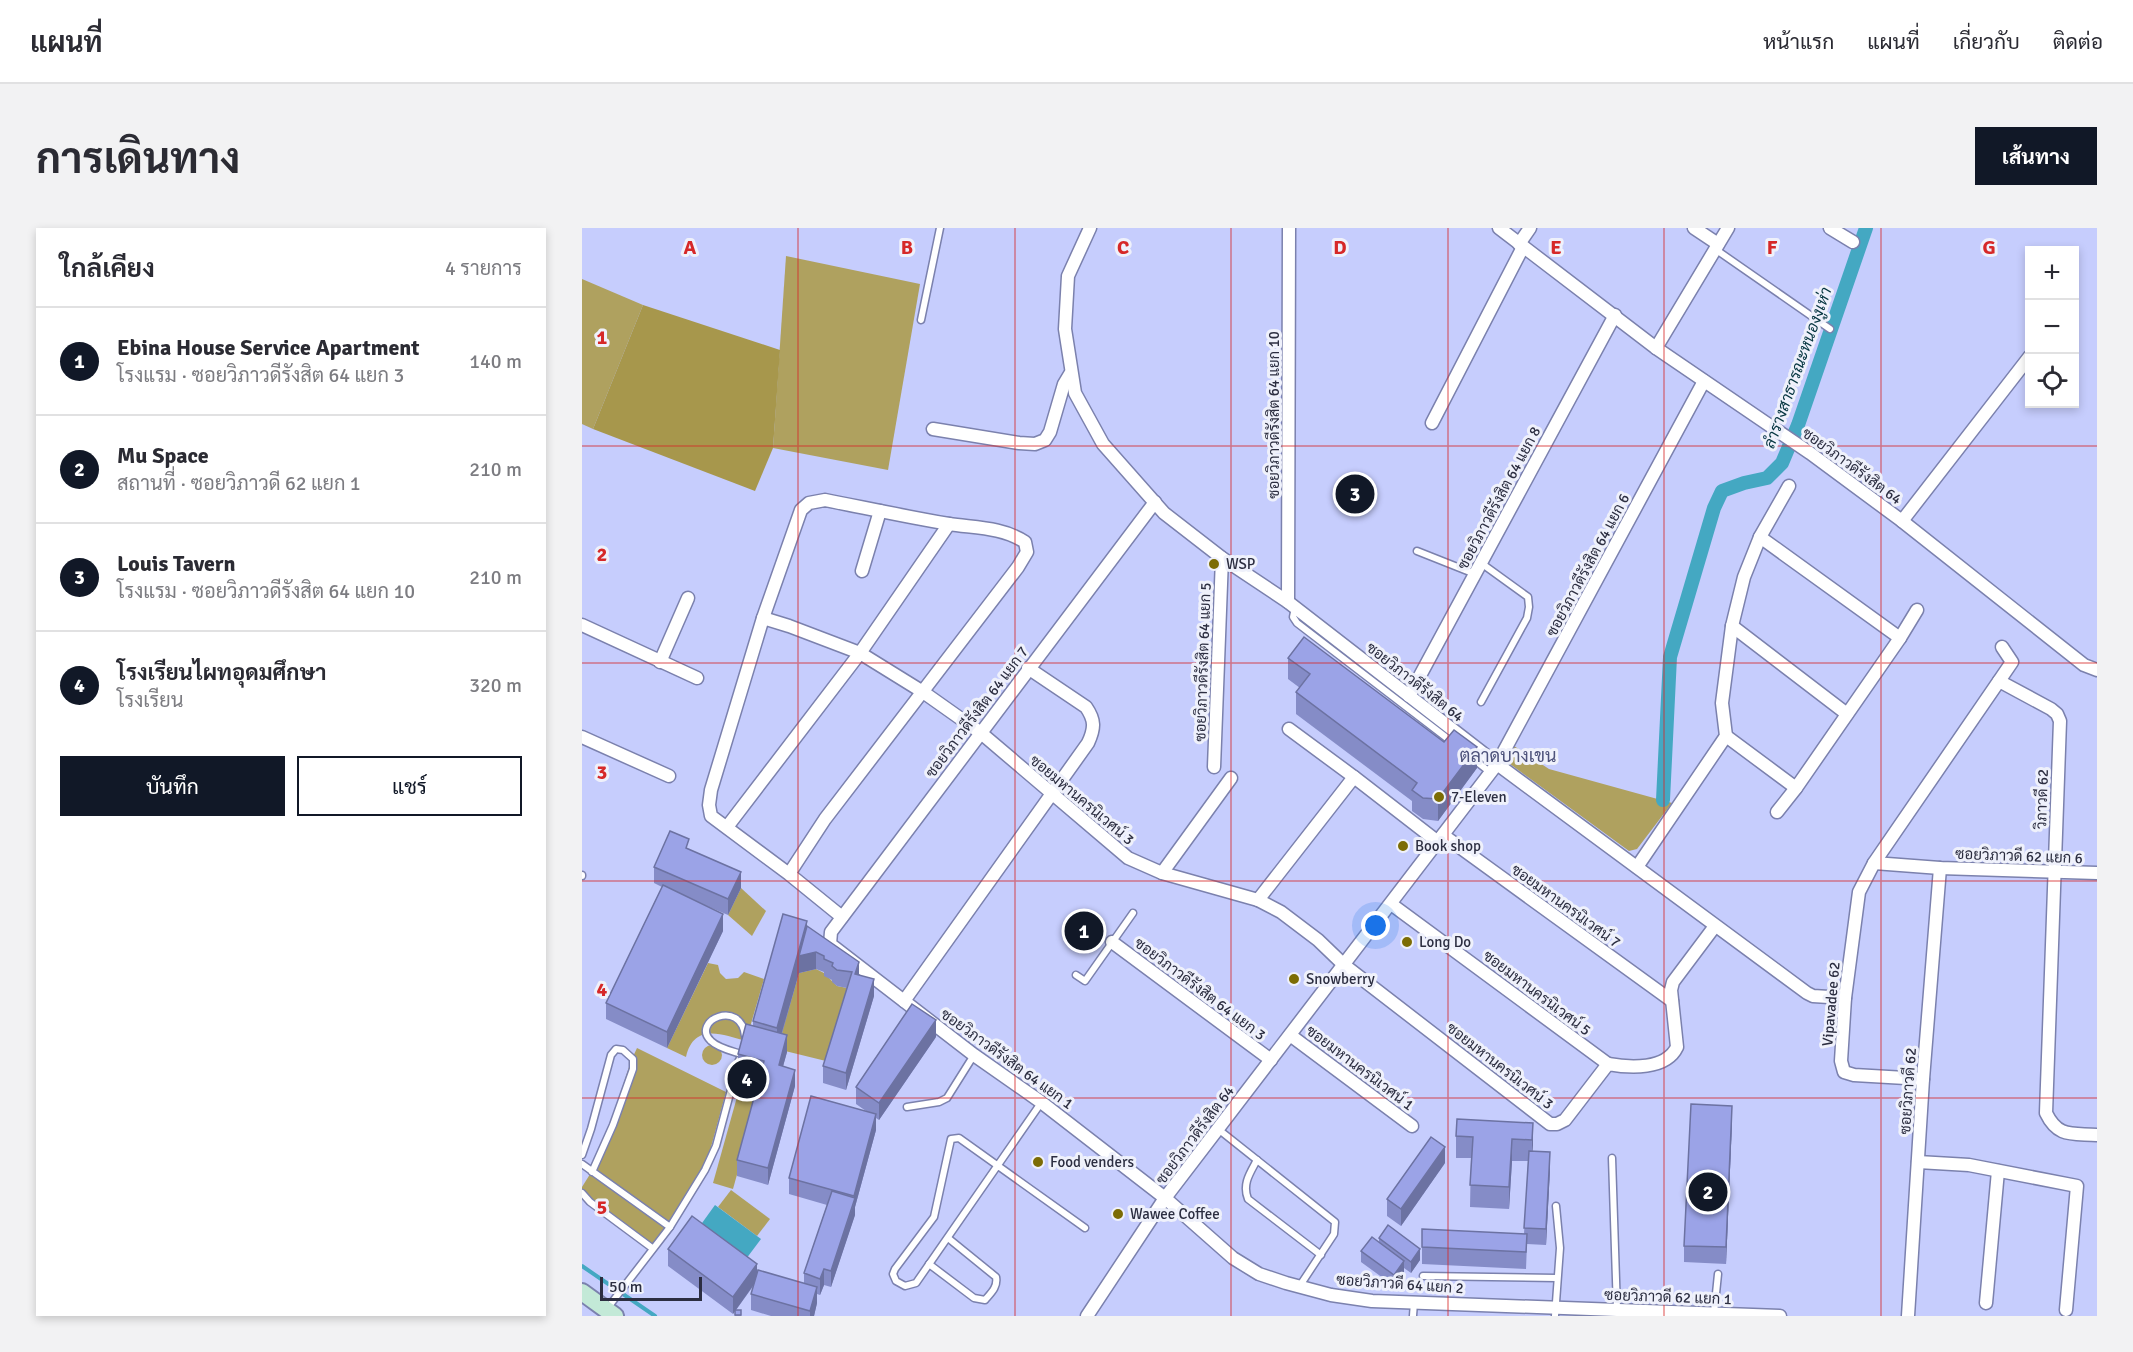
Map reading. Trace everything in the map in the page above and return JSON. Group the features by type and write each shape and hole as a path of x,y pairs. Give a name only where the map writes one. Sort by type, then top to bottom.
{"main road":[{"path":"582,1292 612,1308"}],"street":[{"name":"ซอยวิภาวดีรังสิต 64","path":"1087,1316 1165,1198 1494,768 1409,696 1291,605 1222,558 1164,513 1103,444 1075,393 1070,374 1065,329 1068,276 1090,228"},
{"name":"ซอยวิภาวดีรังสิต 64 แยก 10","path":"1289,228 1291,605"},
{"name":"ซอยวิภาวดีรังสิต 64","path":"1499,228 1656,348 1789,438 1902,521 2084,665 2097,670"},
{"path":"1432,423 1530,228"},
{"path":"1694,228 1717,247"},
{"path":"1656,348 1728,228"},
{"path":"1830,228 1853,242"},
{"name":"ซอยวิภาวดีรังสิต 64 แยก 8","path":"1409,696 1615,315"},
{"path":"1902,521 2025,362"},
{"path":"933,429 1035,444 1044,440 1050,432 1064,384 1070,374"},
{"name":"ซอยวิภาวดีรังสิต 64 แยก 6","path":"1494,768 1704,381"},
{"path":"1637,867 1726,736 1722,704 1732,626 1744,577 1760,537 1789,486"},
{"path":"789,874 825,819 1018,567 1027,552 1024,542 1013,534 825,500 809,503 801,510 763,618 708,805 711,816 842,917"},
{"name":"ซอยวิภาวดีรังสิต 64 แยก 7","path":"831,944 831,932 1155,502"},
{"path":"862,571 880,511"},
{"path":"727,827 860,653 949,524"},
{"path":"1760,537 1900,638"},
{"name":"ซอยวิภาวดีรังสิต 64 แยก 5","path":"1214,767 1222,558"},
{"path":"660,662 688,598"},
{"path":"1777,812 1900,638 1917,610"},
{"name":"ซอยมหานครนิเวศน์ 3","path":"763,618 860,653 923,692 981,733 1128,858 1162,873 1258,900 1281,912 1318,940 1344,965 1550,1124 1557,1124 1564,1120 1608,1064"},
{"path":"582,625 697,678"},
{"path":"1732,626 1847,714"},
{"path":"1875,862 2012,662 2002,647"},
{"path":"904,1001 1052,795 1095,729 1092,715 1086,707 1028,668"},
{"name":"วิภาวดี 62","path":"1999,681 2051,709 2060,721 2046,1113 2051,1124 2059,1131 2097,1135"},
{"name":"ซอยมหานครนิเวศน์ 7","path":"1289,729 1440,839 1672,1001"},
{"path":"1726,736 1796,788"},
{"path":"582,737 669,776"},
{"path":"1494,768 1637,867 1807,993 1813,996 1845,998"},
{"path":"1258,900 1354,777"},
{"path":"1162,873 1231,778"},
{"name":"ซอยวิภาวดี 62 แยก 6","path":"1875,862 1940,868 2097,873"},
{"name":"Vipavadee 62","path":"1875,862 1859,892 1845,998 1841,1061 1844,1072 1854,1075 1923,1079"},
{"name":"ซอยวิภาวดี 62","path":"1908,1316 1923,1079 1940,868"},
{"name":"ซอยมหานครนิเวศน์ 5","path":"1391,904 1608,1064"},
{"path":"1608,1064 1626,1067 1648,1065 1669,1058 1674,1053 1677,1047 1671,990 1673,982 1715,926"},
{"name":"ซอยวิภาวดีรังสิต 64 แยก 3","path":"1112,942 1271,1060"},
{"name":"ซอยวิภาวดีรังสิต 64 แยก 1","path":"831,944 974,1056 1041,1102 1165,1198"},
{"name":"ซอยมหานครนิเวศน์ 1","path":"1290,1035 1412,1126"},
{"path":"1918,1162 1969,1165 2078,1186 2066,1310"},
{"path":"1986,1303 1998,1171"},
{"name":"ซอยวิภาวดี 64 แยก 2","path":"1165,1198 1233,1258 1259,1274 1299,1287 1331,1295 1372,1300 1555,1312"},
{"name":"ซอยวิภาวดี 62 แยก 1","path":"1555,1312 1617,1310 1780,1316"}],"lane":[{"path":"921,320 939,228"},
{"path":"1717,247 1830,329"},
{"path":"1417,551 1478,568 1528,597 1527,618 1481,702"},
{"path":"1291,605 1293,617 1297,623 1454,744"},
{"path":"1463,751 1494,768"},
{"path":"1076,975 1085,981 1133,913"},
{"path":"612,1308 652,1248 670,1227 705,1170 716,1146 745,1040 744,1028 739,1021 730,1015 721,1014 714,1018 708,1024 706,1031 708,1039 718,1046 741,1054"},
{"path":"582,1155 611,1055 616,1049 623,1050 633,1059 633,1069 613,1125 592,1172"},
{"path":"907,1107 939,1102 946,1098 974,1056"},
{"path":"1041,1102 998,1166 916,1283 905,1286 896,1281 893,1274 934,1217 951,1139 959,1138 998,1166 1084,1228"},
{"path":"1218,1129 1335,1222 1334,1234 1299,1287"},
{"path":"1612,1158 1617,1310"},
{"path":"1257,1160 1246,1181 1245,1191 1248,1199 1321,1256"},
{"path":"582,1164 670,1227"},
{"path":"582,1193 590,1202 652,1248"},
{"path":"1555,1312 1560,1248 1556,1206"},
{"path":"929,1264 974,1298 985,1300 993,1290 997,1282 996,1276 948,1238"},
{"path":"1714,1314 1718,1274"},
{"path":"1423,1276 1557,1278"},
{"path":"1413,1316 1414,1302"}],"shaded area":[{"path":"786,256 920,284 888,470 773,448"},
{"path":"582,279 643,305 593,429 582,424"},
{"path":"643,305 780,350 773,448 755,491 593,429"},
{"path":"1514,746 1549,769 1672,803 1637,849 1629,851 1506,761"},
{"path":"741,888 766,911 752,936 728,915"},
{"path":"708,963 718,965 720,973 726,979 738,978 744,972 764,979 746,1041 718,1034 702,1035 695,1039 686,1057 667,1048"},
{"path":"816,969 824,973 837,986 852,989 830,1062 777,1049 799,973"},
{"path":"712,1045 719,1048 722,1055 719,1062 712,1065 705,1062 702,1055 705,1048"},
{"path":"637,1048 726,1092 701,1184 656,1248 582,1199 582,1187 597,1163"},
{"path":"744,1072 764,1077 733,1189 713,1183"},
{"path":"731,1190 770,1219 757,1236 718,1207"}],"water":[{"path":"715,1205 761,1239 743,1263 697,1230"}],"building":[{"path":"1304,637 1444,742 1454,730 1477,747 1438,799 1423,798 1412,790 1417,783 1296,692 1310,674 1288,658"},
{"path":"670,831 689,839 686,848 741,872 728,899 654,867"},
{"path":"663,885 723,914 667,1032 606,1003"},
{"path":"783,914 807,921 777,1028 753,1021"},
{"path":"807,926 859,962 855,974 874,979 846,1073 823,1066 852,972 837,970 832,966 833,963 816,952 799,956"},
{"path":"912,1004 936,1020 879,1103 856,1087"},
{"path":"746,1024 787,1035 779,1065 795,1070 768,1168 737,1160 764,1061 738,1054"},
{"path":"811,1096 876,1114 854,1196 789,1178"},
{"path":"1691,1104 1732,1106 1726,1247 1684,1246"},
{"path":"1457,1119 1533,1123 1532,1140 1512,1139 1509,1187 1470,1185 1473,1137 1456,1136"},
{"path":"1431,1137 1445,1147 1401,1209 1387,1199"},
{"path":"1529,1151 1550,1152 1546,1229 1524,1228"},
{"path":"832,1191 855,1198 831,1271 824,1269 820,1279 804,1273"},
{"path":"692,1216 757,1264 733,1297 668,1249"},
{"path":"1388,1225 1420,1249 1411,1262 1379,1238"},
{"path":"1422,1229 1527,1234 1526,1252 1422,1247"},
{"path":"1372,1237 1404,1261 1394,1275 1361,1251"},
{"path":"758,1270 817,1287 810,1311 751,1294"},
{"path":"735,1310 741,1310 741,1315 735,1315"}],"waterway":[{"name":"ลำรางสาธารณะหนองงูเห่า","path":"1663,800 1670,657 1714,508 1722,491 1767,478 1782,463 1798,425 1866,228"},
{"path":"582,1266 655,1316"}],"place":[{"name":"Louis Tavern","path":"1355,494"},
{"name":"WSP","path":"1214,564"},
{"name":"7-Eleven","path":"1439,797"},
{"name":"Book shop","path":"1403,846"},
{"name":"Ebina House Service Apartment","path":"1084,931"},
{"name":"Long Do","path":"1407,942"},
{"name":"Snowberry","path":"1294,979"},
{"name":"โรงเรียนไผทอุดมศึกษา","path":"747,1079"},
{"name":"Food venders","path":"1038,1162"},
{"name":"Mu Space","path":"1708,1192"},
{"name":"Wawee Coffee","path":"1118,1214"}],"district":[{"name":"ตลาดบางเขน","path":"1508,756"}]}
